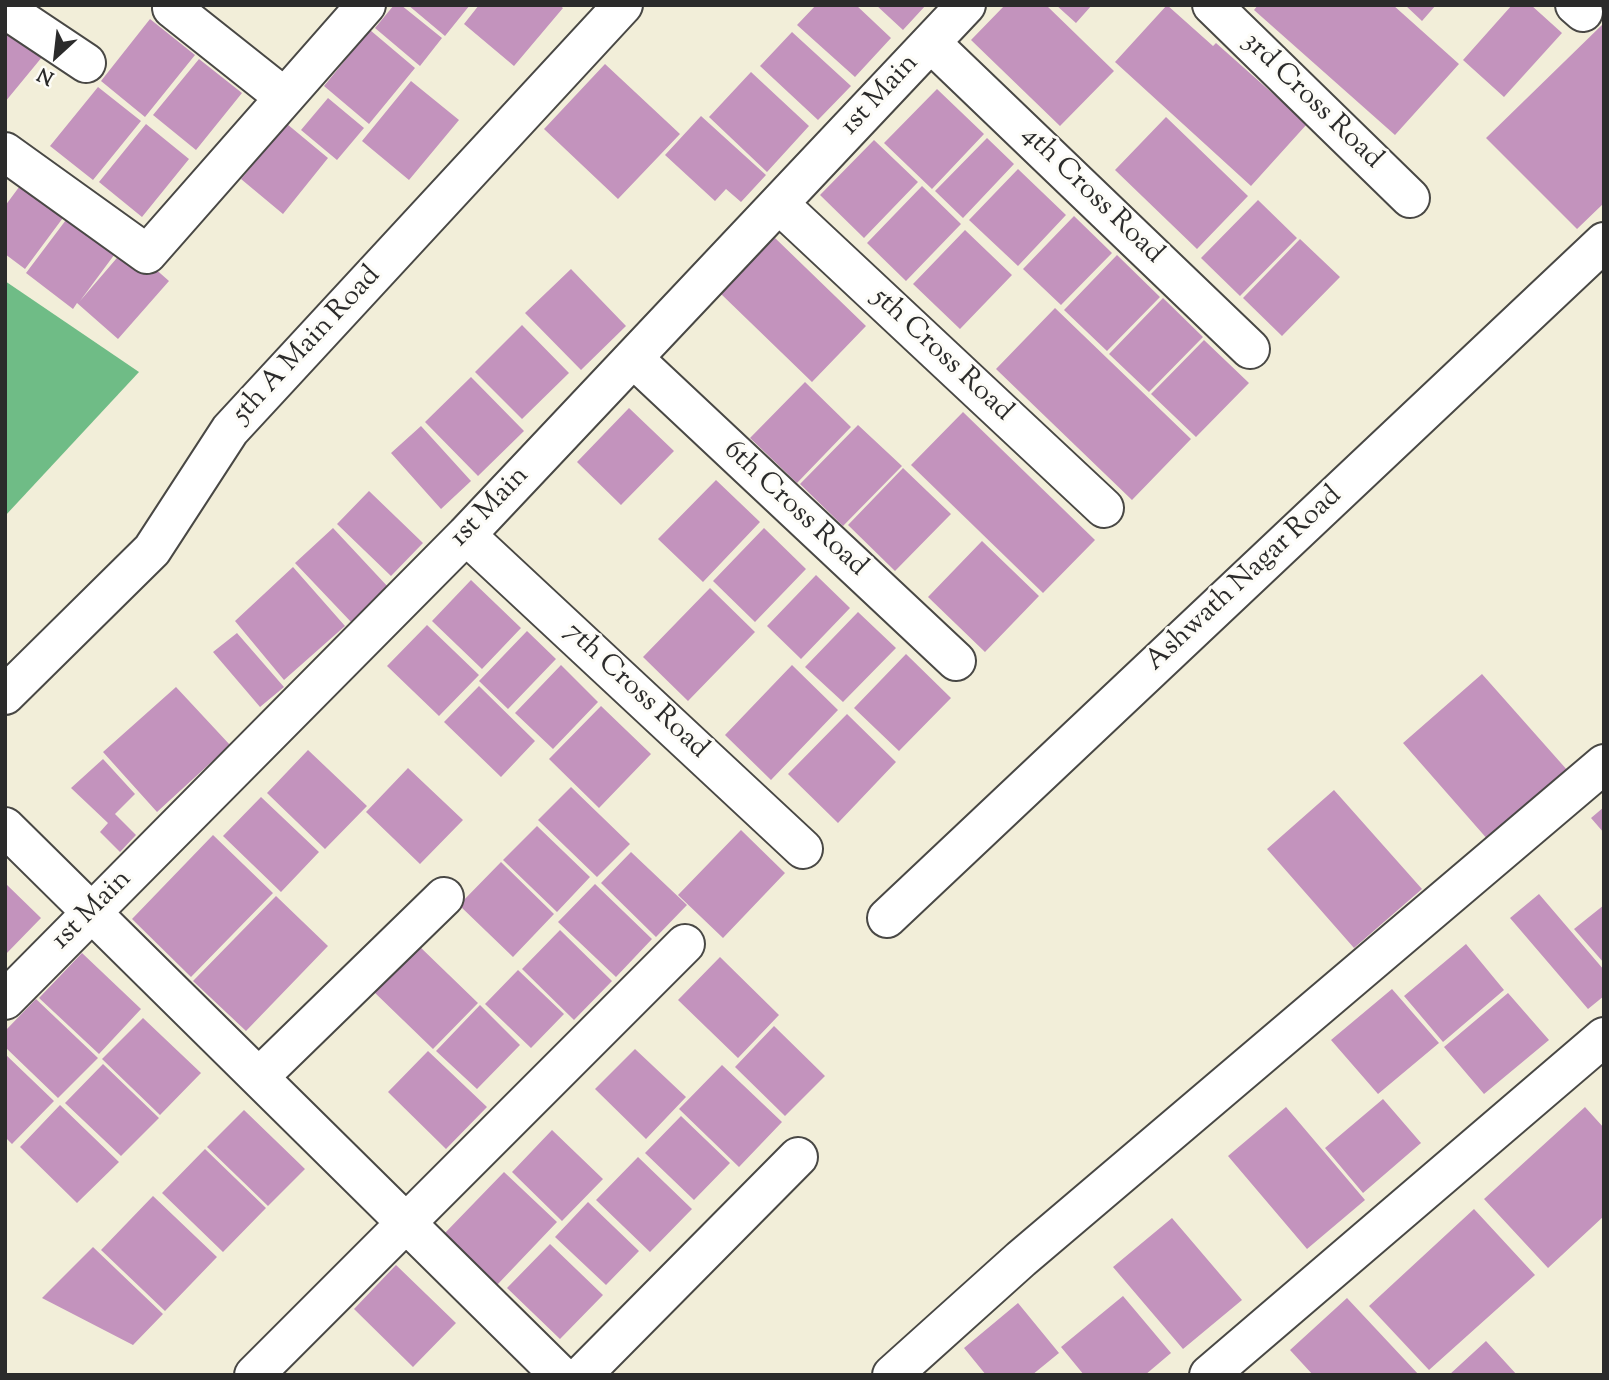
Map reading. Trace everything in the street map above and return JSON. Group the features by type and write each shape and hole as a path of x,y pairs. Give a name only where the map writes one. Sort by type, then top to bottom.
{"street":[{"path":"5,152 147,254 366,5"},
{"name":"5th A Main Road","path":"5,695 152,550 230,430 623,5"},
{"name":"1st Main","path":"5,1000 466,535 966,5"},
{"name":"3rd Cross Road","path":"1212,5 1410,198"},
{"path":"172,8 284,97"},
{"path":"5,9 86,63"},
{"name":"4th Cross Road","path":"931,43 1250,349"},
{"name":"5th Cross Road","path":"779,204 1104,508"},
{"name":"Ashwath Nagar Road","path":"887,918 1604,242"},
{"name":"6th Cross Road","path":"633,358 956,661"},
{"name":"7th Cross Road","path":"466,535 803,849"},
{"path":"892,1375 1031,1250 1604,764"},
{"path":"5,827 562,1374 798,1157"},
{"path":"259,1077 444,897"},
{"path":"254,1375 685,944"},
{"path":"1209,1375 1604,1037"}],"green space":[{"path":"5,281 139,372 5,516"}],"building":[{"path":"394,5 401,5 442,38 420,66 375,28"},
{"path":"408,5 470,5 445,36"},
{"path":"479,5 559,5 563,8 514,66 464,24"},
{"path":"816,5 856,5 891,38 855,77 797,25"},
{"path":"876,5 926,5 903,30"},
{"path":"1005,5 1046,5 1114,71 1060,126 971,40"},
{"path":"1056,5 1092,5 1076,23"},
{"path":"1167,5 1213,46 1216,43 1307,124 1251,186 1115,62"},
{"path":"1258,5 1393,5 1459,64 1395,135 1254,10"},
{"path":"1405,5 1436,5 1422,21"},
{"path":"1512,5 1531,5 1562,33 1504,97 1463,60"},
{"path":"5,17 47,51 5,102"},
{"path":"150,19 195,55 145,117 101,81"},
{"path":"1604,23 1604,203 1577,229 1486,138"},
{"path":"370,30 415,68 369,124 324,86"},
{"path":"792,32 851,86 818,120 760,66"},
{"path":"199,59 242,93 196,150 153,115"},
{"path":"605,64 680,134 618,199 544,129"},
{"path":"751,72 809,126 767,172 709,117"},
{"path":"411,81 459,120 409,180 362,141"},
{"path":"98,87 141,121 93,180 50,146"},
{"path":"937,89 984,134 932,189 884,143"},
{"path":"328,98 364,128 337,160 301,130"},
{"path":"701,116 766,175 741,202 726,189 715,201 665,155"},
{"path":"1166,117 1248,196 1197,249 1115,170"},
{"path":"146,124 189,159 142,217 99,182"},
{"path":"287,124 328,158 283,214 241,179"},
{"path":"987,138 1014,164 963,218 935,191"},
{"path":"874,140 918,182 864,238 820,195"},
{"path":"1018,169 1066,215 1018,266 969,220"},
{"path":"28,175 71,207 25,269 5,254 5,206"},
{"path":"922,186 961,224 906,281 867,243"},
{"path":"1258,200 1297,238 1240,296 1201,258"},
{"path":"75,208 123,243 80,301 128,245 169,281 118,339 77,303 73,309 26,273"},
{"path":"1074,216 1112,253 1061,305 1023,269"},
{"path":"965,230 1012,275 960,329 913,284"},
{"path":"775,238 866,326 812,382 720,293"},
{"path":"1300,239 1340,277 1282,336 1243,298"},
{"path":"1117,255 1160,297 1107,351 1064,310"},
{"path":"571,269 626,326 581,370 525,313"},
{"path":"1163,298 1203,337 1149,392 1109,354"},
{"path":"1055,308 1191,439 1132,500 996,369"},
{"path":"522,325 569,373 522,419 475,372"},
{"path":"1204,340 1249,383 1196,437 1151,394"},
{"path":"471,377 524,431 478,476 425,422"},
{"path":"805,382 851,427 797,483 750,438"},
{"path":"629,408 674,451 621,505 577,462"},
{"path":"963,412 1095,540 1043,593 911,465"},
{"path":"858,425 902,466 843,526 800,484"},
{"path":"421,426 471,481 441,509 391,453"},
{"path":"903,468 951,514 895,571 848,525"},
{"path":"716,480 760,522 703,582 658,539"},
{"path":"369,491 423,543 391,576 337,524"},
{"path":"333,528 389,588 352,623 295,563"},
{"path":"764,528 806,569 755,622 713,581"},
{"path":"982,541 1039,596 985,652 928,597"},
{"path":"293,567 345,626 284,680 235,621"},
{"path":"816,575 850,608 801,659 767,626"},
{"path":"471,580 521,628 482,669 432,621"},
{"path":"710,588 755,632 688,701 643,657"},
{"path":"858,612 896,648 843,702 805,667"},
{"path":"427,625 479,675 439,716 387,666"},
{"path":"527,631 556,659 508,709 479,681"},
{"path":"237,633 284,687 260,707 213,652"},
{"path":"906,654 951,698 899,751 854,708"},
{"path":"561,665 598,702 553,749 515,713"},
{"path":"792,665 838,710 771,780 725,735"},
{"path":"1482,674 1568,771 1489,841 1403,743"},
{"path":"479,686 535,741 501,777 444,722"},
{"path":"176,687 230,745 157,812 103,752"},
{"path":"601,706 651,754 599,808 549,759"},
{"path":"847,714 896,762 838,823 788,774"},
{"path":"308,750 367,806 325,849 267,793"},
{"path":"103,759 135,794 115,814 136,835 120,852 100,832 108,823 71,788"},
{"path":"408,768 463,820 420,864 366,812"},
{"path":"571,787 630,844 597,877 538,820"},
{"path":"1334,790 1422,889 1354,948 1267,849"},
{"path":"261,797 319,852 281,892 223,836"},
{"path":"1604,807 1604,833 1591,818"},
{"path":"537,826 590,877 557,912 503,860"},
{"path":"741,830 785,873 723,938 678,895"},
{"path":"213,835 273,893 191,977 132,919"},
{"path":"631,852 687,905 656,937 601,883"},
{"path":"501,862 554,914 513,957 459,905"},
{"path":"5,883 41,918 5,955"},
{"path":"595,884 652,939 616,977 558,922"},
{"path":"1539,894 1604,970 1604,996 1588,1009 1510,918"},
{"path":"276,896 328,946 246,1031 193,981"},
{"path":"1604,905 1604,963 1574,929"},
{"path":"560,930 612,981 574,1020 522,969"},
{"path":"1466,944 1504,990 1443,1042 1404,996"},
{"path":"418,945 478,1003 433,1049 373,991"},
{"path":"82,953 141,1009 99,1054 39,998"},
{"path":"720,957 779,1015 738,1058 678,1000"},
{"path":"518,970 564,1014 531,1048 485,1004"},
{"path":"1392,989 1439,1043 1378,1094 1331,1040"},
{"path":"1508,993 1549,1040 1484,1094 1444,1047"},
{"path":"36,999 98,1058 58,1098 5,1047 5,1031"},
{"path":"480,1005 520,1045 477,1089 436,1051"},
{"path":"143,1018 201,1073 160,1115 102,1059"},
{"path":"774,1026 825,1076 785,1116 735,1067"},
{"path":"635,1049 686,1097 646,1139 595,1089"},
{"path":"428,1051 487,1107 446,1149 388,1092"},
{"path":"5,1054 54,1101 12,1144 5,1137"},
{"path":"103,1064 159,1118 121,1156 65,1103"},
{"path":"722,1065 782,1122 739,1167 679,1109"},
{"path":"1383,1099 1421,1143 1363,1193 1325,1148"},
{"path":"60,1105 119,1162 77,1203 20,1147"},
{"path":"1286,1107 1365,1200 1307,1249 1228,1156"},
{"path":"1585,1107 1604,1128 1604,1216 1548,1268 1484,1199"},
{"path":"244,1110 305,1169 268,1206 207,1147"},
{"path":"681,1116 730,1163 694,1200 645,1153"},
{"path":"552,1130 603,1179 562,1221 512,1172"},
{"path":"205,1149 266,1208 223,1252 162,1193"},
{"path":"638,1157 692,1209 650,1252 596,1200"},
{"path":"504,1172 557,1222 497,1285 444,1234"},
{"path":"153,1196 217,1257 165,1311 101,1250"},
{"path":"588,1202 639,1251 606,1285 555,1237"},
{"path":"1474,1209 1535,1275 1429,1370 1369,1306"},
{"path":"1172,1218 1242,1300 1183,1349 1113,1267"},
{"path":"550,1244 603,1295 560,1339 507,1288"},
{"path":"93,1247 163,1314 133,1345 42,1298"},
{"path":"396,1265 456,1323 413,1367 354,1309"},
{"path":"1123,1296 1171,1353 1145,1375 1084,1375 1061,1347"},
{"path":"1347,1298 1419,1375 1313,1375 1290,1350"},
{"path":"1018,1303 1059,1353 1032,1375 986,1375 964,1348"},
{"path":"1486,1341 1517,1375 1449,1375"}]}
